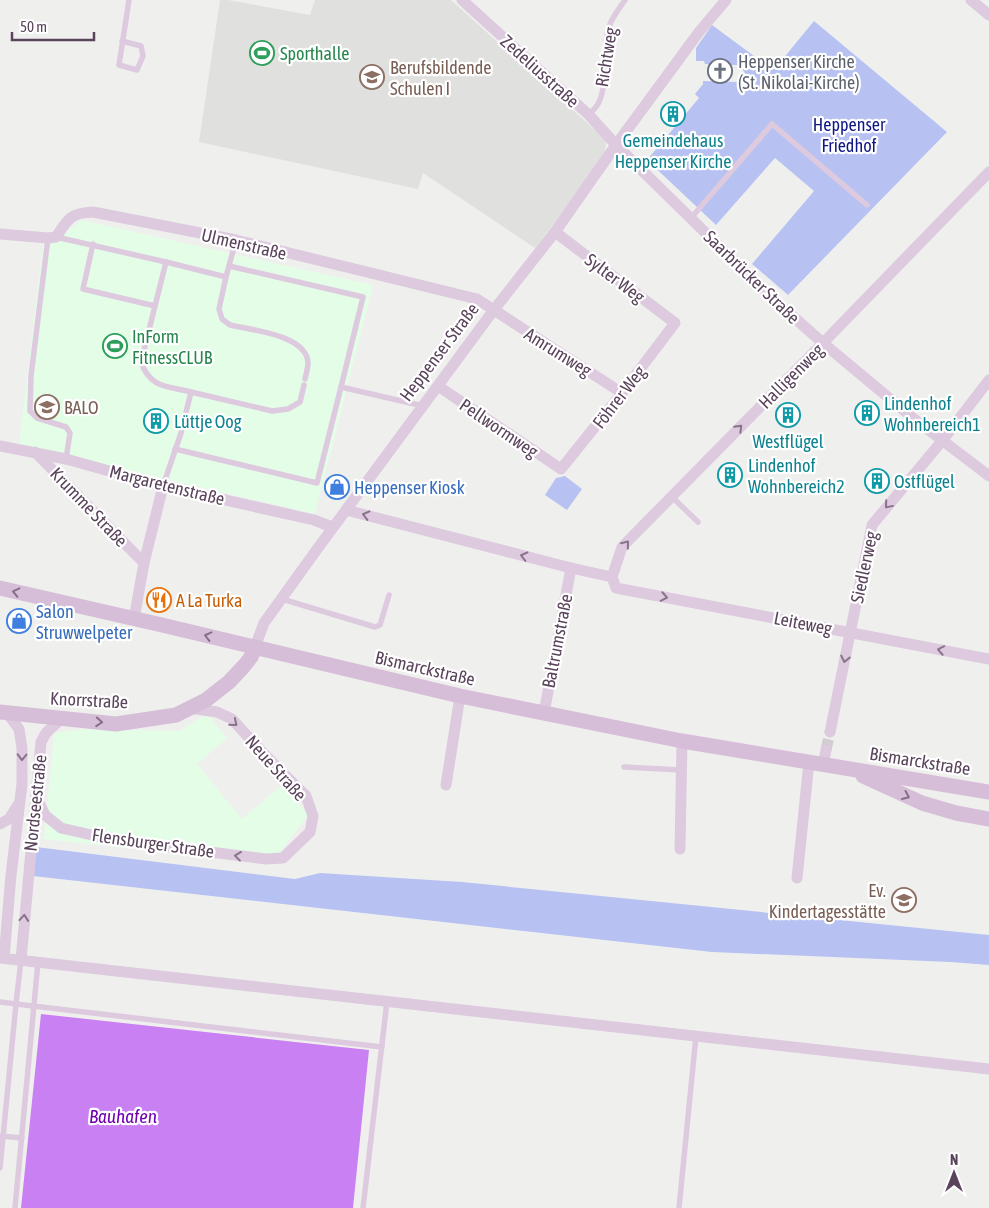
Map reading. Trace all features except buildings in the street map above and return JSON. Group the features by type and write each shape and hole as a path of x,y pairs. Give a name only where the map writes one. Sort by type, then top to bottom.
{"main road":[{"name":"Bismarckstraße","path":"0,588 460,696 682,741 819,759 845,768 922,803 989,819"},
{"name":"Heppenser Straße","path":"182,712 206,700 229,682 252,657 256,647"},
{"name":"Knorrstraße","path":"4,712 116,724 182,712"},
{"name":"Bismarckstraße","path":"845,768 989,792"}],"street":[{"name":"Zedeliusstraße","path":"462,0 589,115 616,145"},
{"name":"Heppenser Straße","path":"256,647 264,624 332,528 493,311 555,232 699,32 726,0"},
{"path":"971,0 989,16"},
{"name":"Saarbrücker Straße","path":"616,145 773,299 823,343 942,441 989,476"},
{"name":"Halligenweg","path":"612,577 622,546 989,172"},
{"name":"Ulmenstraße","path":"52,237 70,218 78,213 93,212 236,240 477,300 493,311"},
{"name":"Sylter Weg","path":"555,232 675,323"},
{"path":"0,234 52,237"},
{"name":"Amrumweg","path":"493,311 622,393"},
{"name":"Föhrer Weg","path":"561,470 675,323"},
{"name":"Siedlerweg","path":"830,732 872,524 942,441 989,380"},
{"name":"Pellwormweg","path":"438,386 561,470"},
{"name":"Margaretenstraße","path":"0,446 66,459 163,486 314,520 332,528"},
{"name":"Krumme Straße","path":"34,452 144,563"},
{"name":"Krumme Straße","path":"134,619 144,563 163,486"},
{"path":"346,510 612,577"},
{"name":"Baltrumstraße","path":"544,713 571,568"},
{"name":"Leiteweg","path":"612,577 616,588 989,659"},
{"path":"446,785 460,696"},
{"name":"Nordseestraße","path":"4,712 19,729 22,748 22,784 12,870 28,871 42,742 46,733 62,718"},
{"name":"Neue Straße","path":"182,712 217,712 232,719 306,796 313,816 310,832 286,855"},
{"path":"680,848 682,741"},
{"path":"797,878 819,759"},
{"name":"Flensburger Straße","path":"36,796 45,815 61,828 96,836 257,858 283,858 286,855"},
{"path":"0,824 9,819 19,804"},
{"path":"12,870 2,958 989,1069"},
{"path":"21,960 28,871"}],"lane":[{"path":"122,41 141,46 143,56 137,70 118,65 122,41 129,0"},
{"name":"Richtweg","path":"589,115 598,103 602,91 608,28 612,18 625,0"},
{"path":"691,218 772,124 867,205"},
{"path":"66,459 70,433 66,427 37,418 30,411 31,376 52,237 93,244 226,277"},
{"path":"166,262 141,362 144,373 154,383 272,411 288,409 300,402 305,382 308,362 303,348 289,339 230,325 222,319 219,309 236,240"},
{"path":"93,244 83,289 155,306"},
{"path":"175,449 317,483 363,297 229,266"},
{"path":"341,387 423,406"},
{"path":"163,486 191,392"},
{"path":"671,496 698,522"},
{"path":"282,599 376,627 380,625 389,595"},
{"path":"624,767 681,770"},
{"path":"0,1168 21,960"},
{"path":"15,1208 38,962"},
{"path":"363,1208 387,1001"},
{"path":"0,1002 382,1047"},
{"path":"679,1208 696,1036"},
{"path":"2,1136 22,1138"}],"shaded area":[{"name":"Berufsbildende Schulen I","path":"220,0 310,15 315,0 451,0 606,140 605,157 535,248 423,173 418,189 199,142"},
{"path":"81,220 373,285 315,514 19,445 43,245 55,243"},
{"path":"207,714 227,738 197,764 242,819 282,785 308,815 271,864 44,839 54,733 86,729 179,731"}],"green space":[{"name":"Heppenser Friedhof","path":"814,21 947,132 788,295 752,264 814,191 775,158 716,225 647,160 699,98 695,94 703,84 703,81 736,82 742,79 745,74 742,68 736,65 705,64 704,61 696,61 696,48 712,25 754,56 777,66"},
{"path":"565,476 582,489 567,510 545,495 556,478"},
{"path":"36,847 295,879 320,873 462,882 989,935 989,965 712,952 33,876"}],"water":[{"name":"Bauhafen","path":"41,1014 369,1050 353,1208 21,1208"}],"tunnel":[{"path":"826,750 830,732"}],"place":[{"name":"Sporthalle","path":"262,53"},
{"name":"Heppenser Kirche (St. Nikolai-Kirche)","path":"720,71"},
{"name":"Berufsbildende Schulen I","path":"372,77"},
{"name":"Gemeindehaus Heppenser Kirche","path":"673,114"},
{"name":"InForm FitnessCLUB","path":"115,346"},
{"name":"BALO","path":"47,407"},
{"name":"Lindenhof Wohnbereich1","path":"867,413"},
{"name":"Westflügel","path":"788,415"},
{"name":"Lüttje Oog","path":"156,421"},
{"name":"Lindenhof Wohnbereich2","path":"730,475"},
{"name":"Ostflügel","path":"877,481"},
{"name":"Heppenser Kiosk","path":"337,487"},
{"name":"A La Turka","path":"159,600"},
{"name":"Salon Struwwelpeter","path":"19,621"},
{"name":"Ev. Kindertagesstätte","path":"904,900"}]}
